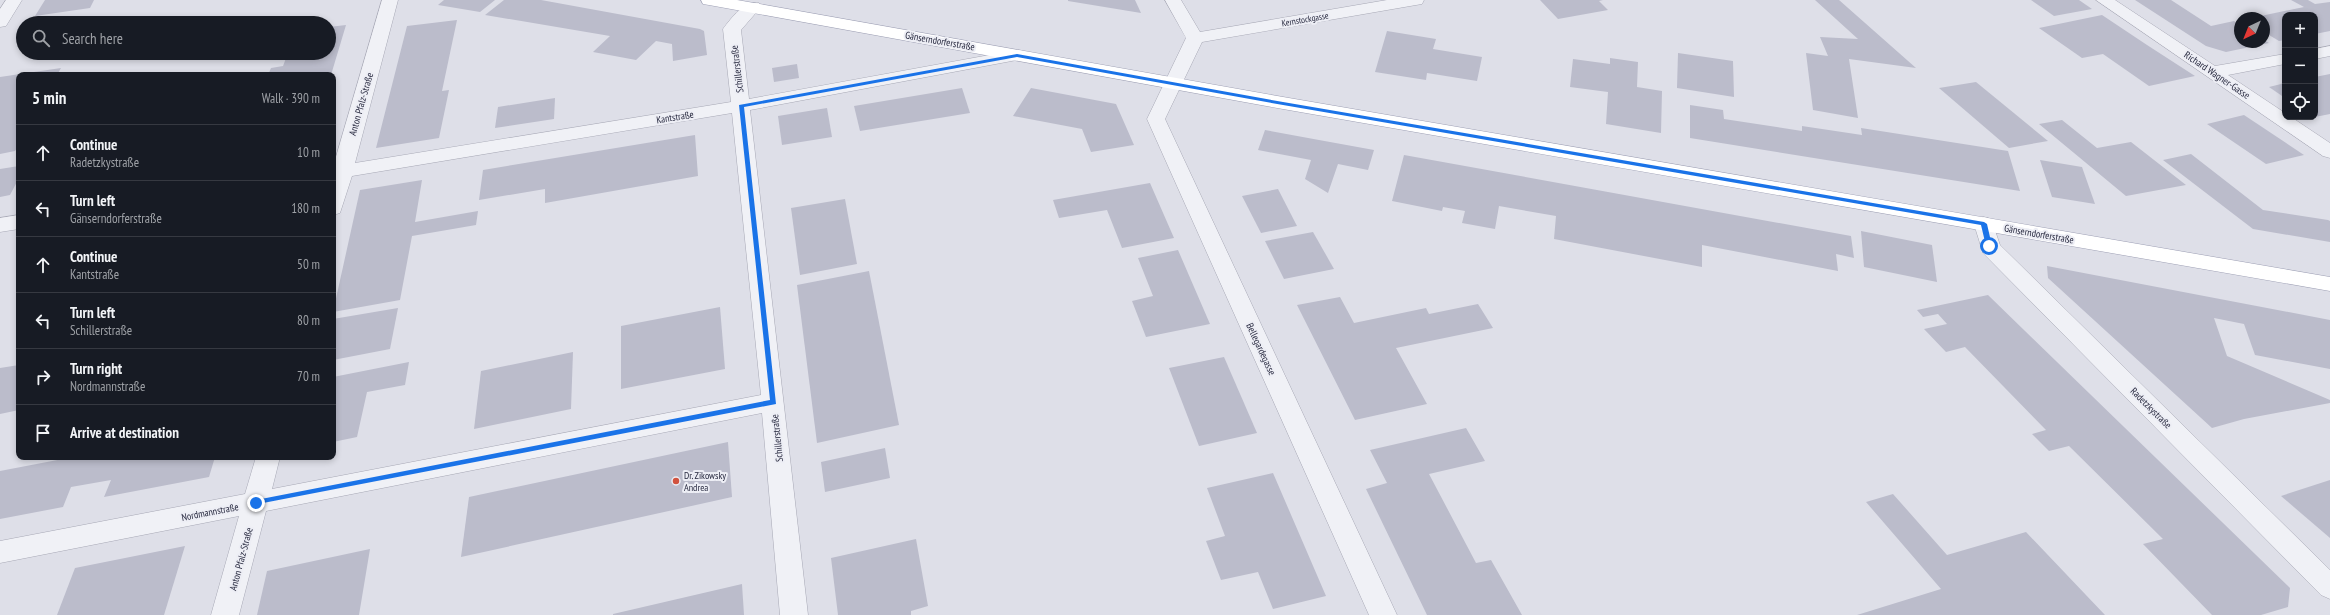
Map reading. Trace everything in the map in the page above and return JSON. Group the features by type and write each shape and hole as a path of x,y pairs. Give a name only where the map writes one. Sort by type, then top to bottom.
{"main road":[{"name":"Gänserndorferstraße","path":"708,0 1173,83 2330,284"}],"street":[{"path":"0,22 14,0"},
{"name":"Anton Pfalz-Straße","path":"336,186 338,172 390,0"},
{"path":"1173,0 1195,38"},
{"name":"Kernstockgasse","path":"1195,38 1416,0"},
{"name":"Richard Wagner-Gasse","path":"2104,0 2214,72 2330,152"},
{"name":"Schillerstraße","path":"753,8 732,29 773,402 794,615"},
{"name":"Bellegardegasse","path":"1195,38 1156,119 1383,615"},
{"path":"2318,53 2330,51"},
{"name":"Kantstraße","path":"338,172 741,106 1017,55"},
{"path":"2214,72 2282,60"},
{"path":"0,225 16,222"},
{"name":"Radetzkystraße","path":"1984,224 1990,248 2330,586"},
{"name":"Nordmannstraße","path":"0,552 773,402"},
{"name":"Anton Pfalz-Straße","path":"225,615 267,460"}],"building":[{"path":"45,0 94,0 90,8 35,16"},
{"path":"444,0 495,0 480,12 438,5"},
{"path":"504,0 541,0 700,29 704,31 707,55 673,61 672,44 656,41 636,60 593,52 610,36 485,15"},
{"path":"1135,0 1141,13 1068,1"},
{"path":"1540,0 1603,0 1599,1 1608,10 1558,19"},
{"path":"1815,0 1839,0 1916,68 1849,59 1858,118 1813,110 1806,53 1828,56 1820,37 1858,39"},
{"path":"2031,0 2079,0 2092,9 2054,16"},
{"path":"2135,0 2171,0 2211,26 2234,21 2234,48 2245,48 2226,52 2206,46"},
{"path":"2291,0 2308,0 2315,4 2330,2 2330,31 2318,33 2318,12 2282,12 2282,40 2279,41 2270,36 2270,14 2304,7"},
{"path":"2102,15 2195,76 2149,86 2103,54 2082,58 2039,28"},
{"path":"457,20 442,91 449,90 439,138 376,148 407,26"},
{"path":"346,25 336,58 336,26"},
{"path":"1387,31 1436,39 1433,49 1482,57 1477,81 1427,73 1426,80 1375,72"},
{"path":"1678,53 1733,61 1734,97 1677,88"},
{"path":"1610,58 1638,62 1637,87 1662,91 1661,133 1606,124 1608,92 1570,87 1573,59 1610,64"},
{"path":"285,60 336,60 332,72 269,72 271,68 283,66"},
{"path":"797,64 799,78 774,82 772,68"},
{"path":"61,68 59,72 34,72"},
{"path":"2330,74 2330,114 2318,116 2318,84 2318,76"},
{"path":"16,75 16,150 0,154 0,77"},
{"path":"1976,82 2048,141 2009,148 1939,88"},
{"path":"2282,84 2282,96 2269,87"},
{"path":"962,88 970,113 860,131 854,106"},
{"path":"1031,88 1116,104 1134,145 1091,152 1082,129 1013,116"},
{"path":"555,98 554,119 495,128 498,107"},
{"path":"1690,105 1723,110 1724,119 1802,131 1802,126 1862,135 1861,128 2008,151 2020,191 1690,138"},
{"path":"827,108 832,137 782,145 778,116"},
{"path":"2244,115 2304,155 2266,164 2207,124"},
{"path":"2062,120 2097,148 2131,142 2186,185 2126,196 2039,124"},
{"path":"1265,130 1374,150 1368,170 1338,164 1328,193 1305,179 1311,160 1258,150"},
{"path":"695,135 698,176 545,203 545,189 479,200 483,170"},
{"path":"2191,154 2263,210 2330,221 2330,242 2253,229 2163,160"},
{"path":"1404,155 1851,236 1854,258 1836,254 1838,271 1702,245 1702,267 1554,239 1556,216 1499,206 1495,229 1462,223 1465,211 1443,207 1442,211 1392,201"},
{"path":"2040,160 2082,167 2095,204 2052,197"},
{"path":"16,166 16,184 10,195 0,197 0,169"},
{"path":"422,180 415,222 478,211 476,225 412,236 400,300 336,311 336,298 360,190"},
{"path":"1150,183 1174,238 1122,248 1107,210 1059,218 1053,200"},
{"path":"1278,189 1297,226 1261,233 1242,196"},
{"path":"845,199 857,264 800,275 791,208"},
{"path":"1861,231 1932,245 1937,282 1864,267"},
{"path":"1313,232 1334,269 1284,279 1265,241"},
{"path":"1178,250 1210,324 1146,337 1132,301 1153,296 1138,258"},
{"path":"2047,266 2330,320 2330,369 2255,355 2244,324 2214,318 2227,356 2330,400 2330,403 2244,419 2212,428 2048,278"},
{"path":"869,271 899,425 817,443 797,285"},
{"path":"1988,295 2290,588 2288,607 2261,615 2212,615 2143,544 2163,539 2069,446 2049,451 2032,434 2046,430 1965,347 1946,352 1924,329 1947,324 1938,314 1923,317 1917,310"},
{"path":"1340,297 1354,323 1426,308 1429,314 1478,304 1493,328 1396,348 1427,404 1355,420 1297,305"},
{"path":"720,307 725,369 621,389 621,326"},
{"path":"398,308 390,349 336,359 336,318"},
{"path":"573,352 571,409 474,429 481,371"},
{"path":"1224,357 1257,433 1199,446 1169,368"},
{"path":"409,362 405,385 367,392 357,437 336,441 336,376"},
{"path":"16,365 16,411 0,414 0,368"},
{"path":"1466,428 1485,461 1429,474 1476,563 1491,560 1522,615 1427,615 1366,489 1387,483 1370,450"},
{"path":"728,442 732,497 461,557 469,497"},
{"path":"885,448 890,478 825,492 821,462"},
{"path":"57,460 214,460 209,477 104,497 111,480 71,487 63,507 0,519 0,471"},
{"path":"1273,473 1326,596 1273,609 1258,572 1221,580 1206,541 1225,536 1207,488"},
{"path":"2330,480 2330,538 2281,496"},
{"path":"1893,494 1947,555 2026,532 2105,615 1857,615 1941,589 1866,502"},
{"path":"916,539 928,606 911,611 911,615 838,615 831,558"},
{"path":"185,546 164,615 57,615 75,568"},
{"path":"370,549 359,615 257,615 267,571"},
{"path":"742,584 744,615 613,615 613,614"}],"place":[{"name":"Dr. Zikowsky Andrea","path":"676,481"}],"route":[{"path":"256,503 773,402 741,106 1017,55 1283,103 1984,224 1989,246"}]}
